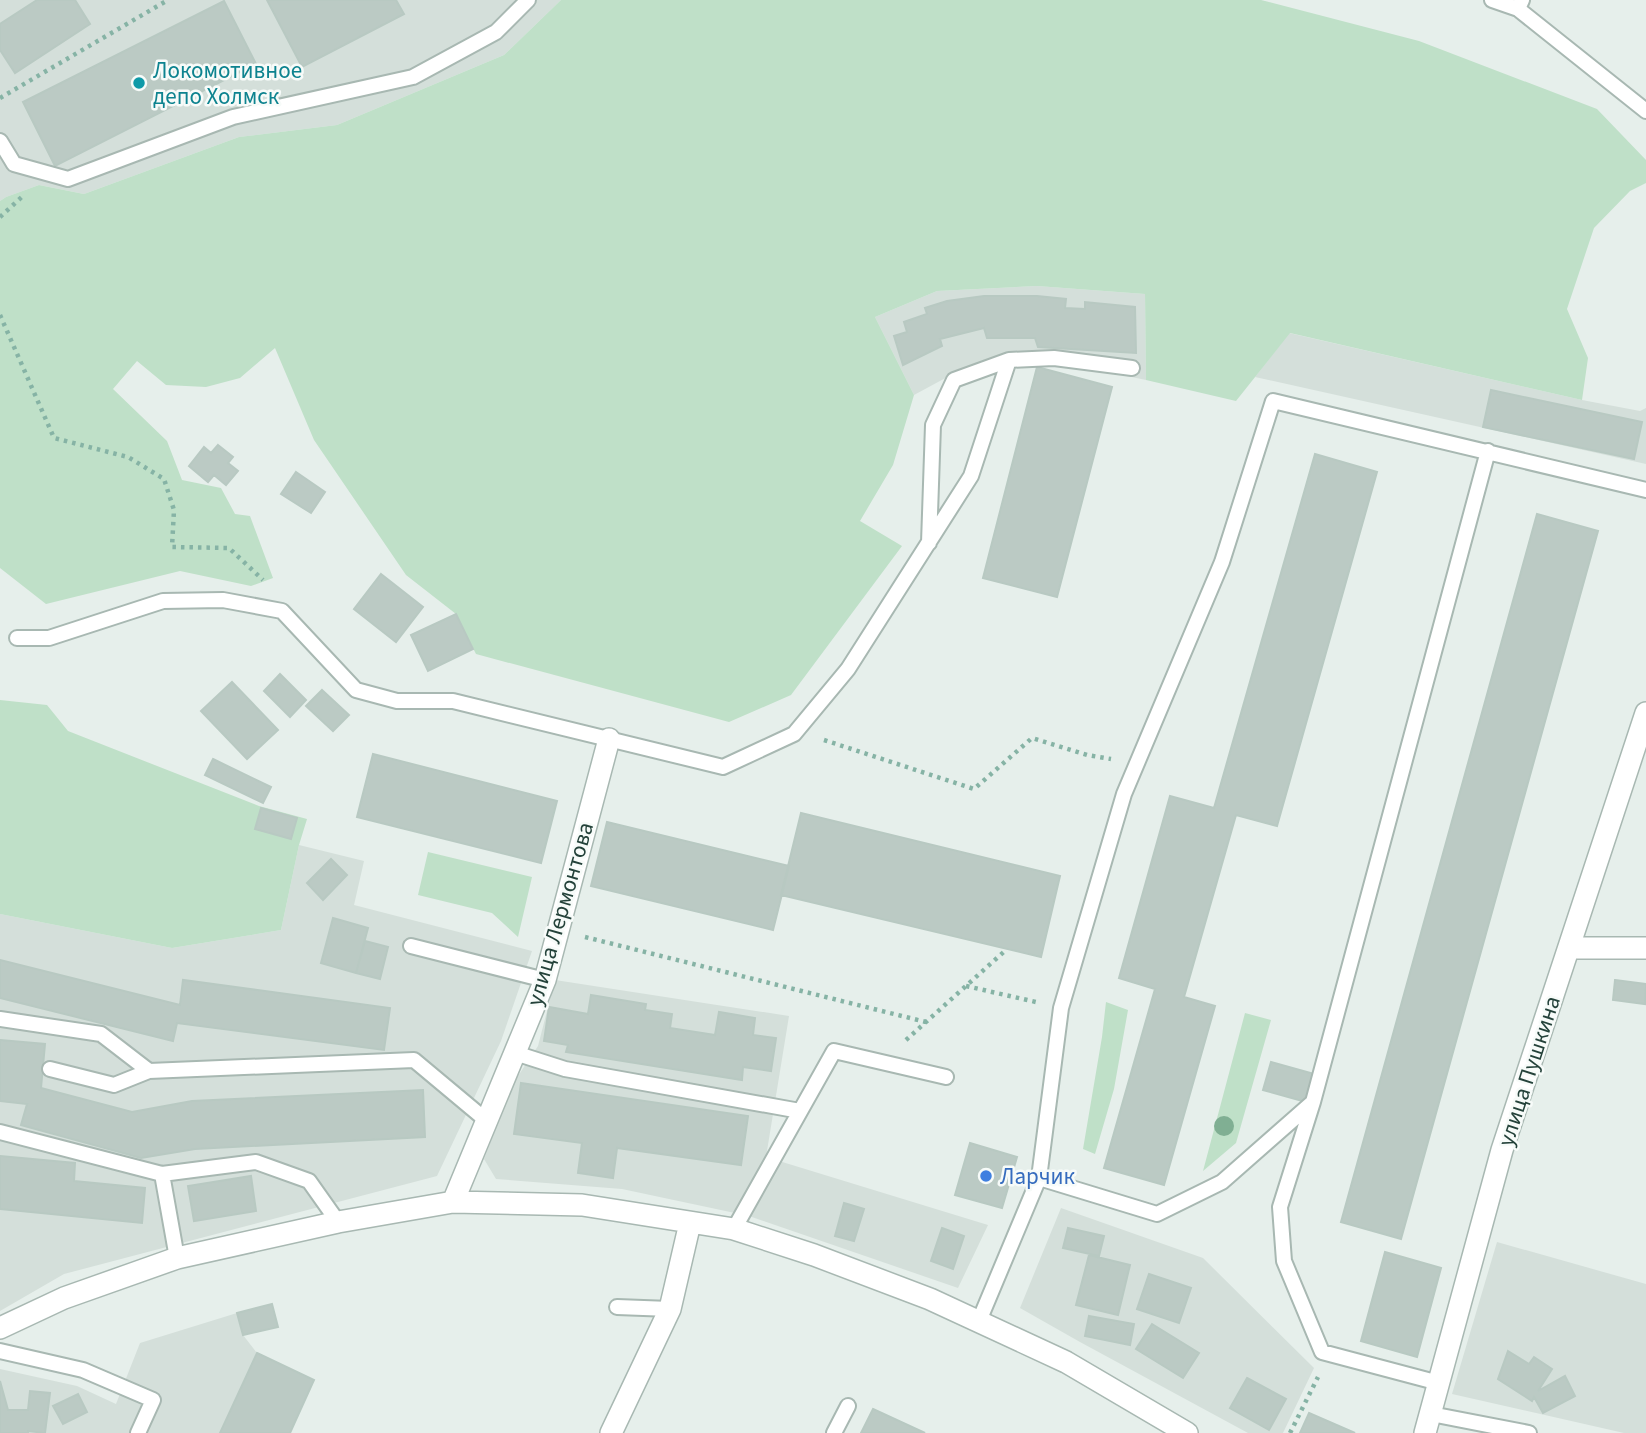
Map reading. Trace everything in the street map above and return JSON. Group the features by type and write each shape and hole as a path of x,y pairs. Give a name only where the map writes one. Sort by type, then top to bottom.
{"street":[{"name":"улица Пушкина","path":"1428,1423 1502,1150 1646,713"},
{"name":"улица Лермонтова","path":"453,1202 545,980 609,739"},
{"path":"1570,948 1646,948"},
{"path":"0,1328 64,1298 177,1258 338,1222 453,1202 582,1205 734,1229 814,1255 930,1299 1066,1362 1175,1430"},
{"path":"611,1433 670,1309 690,1223"}],"lane":[{"path":"0,141 13,164 68,179 233,117 413,77 496,32 527,0"},
{"path":"1492,0 1520,5 1646,111"},
{"path":"929,544 933,425 954,380 1009,360 1054,358 1132,368"},
{"path":"17,638 48,638 163,601 223,600 282,611 356,690 397,701 453,701 723,767 794,734 848,669 971,476 1009,360"},
{"path":"979,1321 1039,1178 1061,1008 1124,794 1222,562 1273,401 1646,490"},
{"path":"1439,1383 1322,1352 1284,1261 1280,1207 1313,1102 1488,451"},
{"path":"411,946 545,980"},
{"path":"0,1019 101,1034 149,1071"},
{"path":"734,1229 834,1051 946,1077"},
{"path":"514,1053 565,1069 800,1111"},
{"path":"50,1069 114,1085 149,1071 414,1060 487,1121"},
{"path":"1039,1178 1157,1214 1222,1182 1313,1102"},
{"path":"0,1132 162,1174 256,1162 310,1181 338,1222"},
{"path":"162,1174 177,1258"},
{"path":"617,1307 670,1309"},
{"path":"0,1352 83,1370 153,1400 138,1433"},
{"path":"834,1433 848,1406"},
{"path":"1428,1423 1529,1433"}],"path":[{"path":"0,98 168,0"},
{"path":"0,315 54,438 128,457 164,479 174,510 172,547 229,548 271,588 282,611"},
{"path":"824,740 974,789 1032,738 1087,755"},
{"path":"557,930 926,1022 1007,948"},
{"path":"965,986 1006,996"},
{"path":"1290,1433 1318,1377"}],"shaded area":[{"name":"Локомотивное депо Холмск","path":"0,0 561,0 504,55 337,125 239,137 84,194 39,185 0,201"},
{"path":"1037,286 1145,294 1146,380 1040,358 964,368 914,395 875,317 937,291"},
{"path":"1289,333 1582,400 1640,411 1646,408 1646,464 1255,377"},
{"path":"299,845 364,861 354,905 532,951 501,1041 437,1176 64,1274 0,1311 0,914 172,948 281,930"},
{"path":"555,980 789,1016 766,1157 988,1225 958,1288 749,1216 622,1189 496,1179 484,1159 514,1082 538,1046"},
{"path":"1061,1208 1203,1258 1314,1368 1283,1433 1248,1433 1020,1308"},
{"path":"1497,1242 1646,1284 1646,1433 1624,1433 1452,1394"},
{"path":"237,1313 243,1335 257,1353 314,1380 290,1433 0,1433 0,1369 77,1386 116,1404 140,1343"}],"green space":[{"path":"561,0 1261,0 1419,41 1597,109 1646,160 1646,183 1630,191 1594,228 1567,309 1588,358 1582,400 1290,333 1236,401 1146,380 1145,294 1037,286 937,291 875,317 914,395 893,465 860,521 902,546 791,695 729,722 476,654 456,614 406,575 314,440 275,348 240,378 206,387 166,385 137,361 113,389 167,441 182,480 221,488 235,514 250,516 273,578 251,586 180,571 46,604 0,568 0,201 39,185 84,194 239,137 337,125 504,55"},
{"path":"0,700 47,705 68,731 259,806 307,819 281,930 172,948 0,914"},
{"path":"428,852 532,877 518,937 492,913 418,895"},
{"path":"1106,1002 1128,1010 1114,1089 1095,1154 1083,1149"},
{"path":"1245,1013 1271,1020 1236,1143 1203,1171"}],"building":[{"path":"37,0 75,0 90,24 15,73 0,50 0,24"},
{"path":"267,0 396,0 404,14 302,67"},
{"name":"Локомотивное депо Холмск","path":"224,1 256,64 55,166 23,102"},
{"path":"984,296 1066,299 1065,308 1085,309 1085,302 1135,307 1136,353 1038,347 1035,338 987,338 984,328 940,339 942,346 903,365 894,336 907,332 904,322 927,314 925,308 947,301"},
{"path":"1037,367 1112,387 1057,597 983,578"},
{"path":"1491,390 1642,422 1634,459 1483,427"},
{"path":"218,445 233,457 228,463 238,471 226,485 214,475 208,482 189,466 204,447 211,453"},
{"path":"1315,454 1377,472 1277,826 1236,815 1184,997 1215,1006 1164,1185 1104,1168 1155,989 1119,978 1170,796 1214,808"},
{"path":"296,472 325,492 311,513 281,494"},
{"path":"1537,514 1598,531 1401,1239 1341,1222"},
{"path":"381,574 423,607 396,642 354,609"},
{"path":"456,614 473,649 428,671 411,635"},
{"path":"280,674 306,700 290,717 264,691"},
{"path":"232,682 278,730 247,759 201,711"},
{"path":"322,690 349,715 333,731 306,706"},
{"path":"373,754 557,801 541,863 357,817"},
{"path":"213,759 271,787 263,803 205,775"},
{"path":"261,808 297,818 291,839 255,829"},
{"path":"801,813 1060,876 1041,957 781,895"},
{"path":"607,822 789,866 773,930 591,886"},
{"path":"331,859 347,875 323,900 307,883"},
{"path":"333,918 368,928 356,973 321,963"},
{"path":"365,941 388,947 380,979 356,973"},
{"path":"0,960 180,1005 183,980 390,1008 384,1050 177,1023 173,1041 0,998"},
{"path":"1615,980 1646,984 1645,1004 1613,1000"},
{"path":"591,995 646,1004 645,1010 672,1014 670,1028 715,1035 719,1012 755,1018 753,1035 776,1038 771,1071 743,1067 742,1080 566,1052 568,1045 544,1041 549,1007 588,1014"},
{"path":"0,1040 45,1044 41,1088 132,1112 192,1101 423,1090 425,1137 195,1149 141,1158 21,1125 27,1104 0,1101"},
{"path":"1271,1062 1314,1074 1306,1102 1263,1090"},
{"path":"521,1083 748,1116 741,1165 617,1148 613,1178 578,1173 582,1143 514,1134"},
{"name":"Ларчик","path":"970,1143 1017,1157 1002,1208 955,1195"},
{"path":"0,1156 75,1163 74,1181 145,1188 142,1223 0,1209"},
{"path":"251,1176 256,1211 194,1221 188,1186"},
{"path":"844,1203 864,1209 854,1241 835,1236"},
{"path":"942,1228 964,1236 953,1269 931,1261"},
{"path":"1068,1228 1104,1236 1099,1256 1063,1248"},
{"path":"1385,1252 1441,1268 1417,1357 1361,1341"},
{"path":"1089,1255 1130,1265 1118,1315 1076,1305"},
{"path":"1149,1274 1191,1288 1179,1323 1137,1309"},
{"path":"272,1304 278,1327 243,1335 237,1313"},
{"path":"1089,1316 1134,1324 1130,1345 1085,1336"},
{"path":"1152,1324 1199,1353 1183,1378 1136,1349"},
{"path":"1508,1351 1529,1364 1534,1357 1552,1369 1538,1391 1565,1376 1575,1396 1543,1413 1534,1397 1532,1401 1498,1379"},
{"path":"257,1353 314,1380 290,1433 220,1433"},
{"path":"1247,1378 1286,1399 1269,1430 1230,1408"},
{"path":"0,1381 8,1410 28,1410 30,1391 50,1393 45,1433 0,1433"},
{"path":"78,1394 87,1412 63,1424 53,1406"},
{"path":"873,1409 925,1433 861,1433"},
{"path":"1309,1413 1355,1433 1300,1433"}],"place":[{"name":"Локомотивное депо Холмск","path":"139,83"},
{"name":"Ларчик","path":"986,1176"}]}
